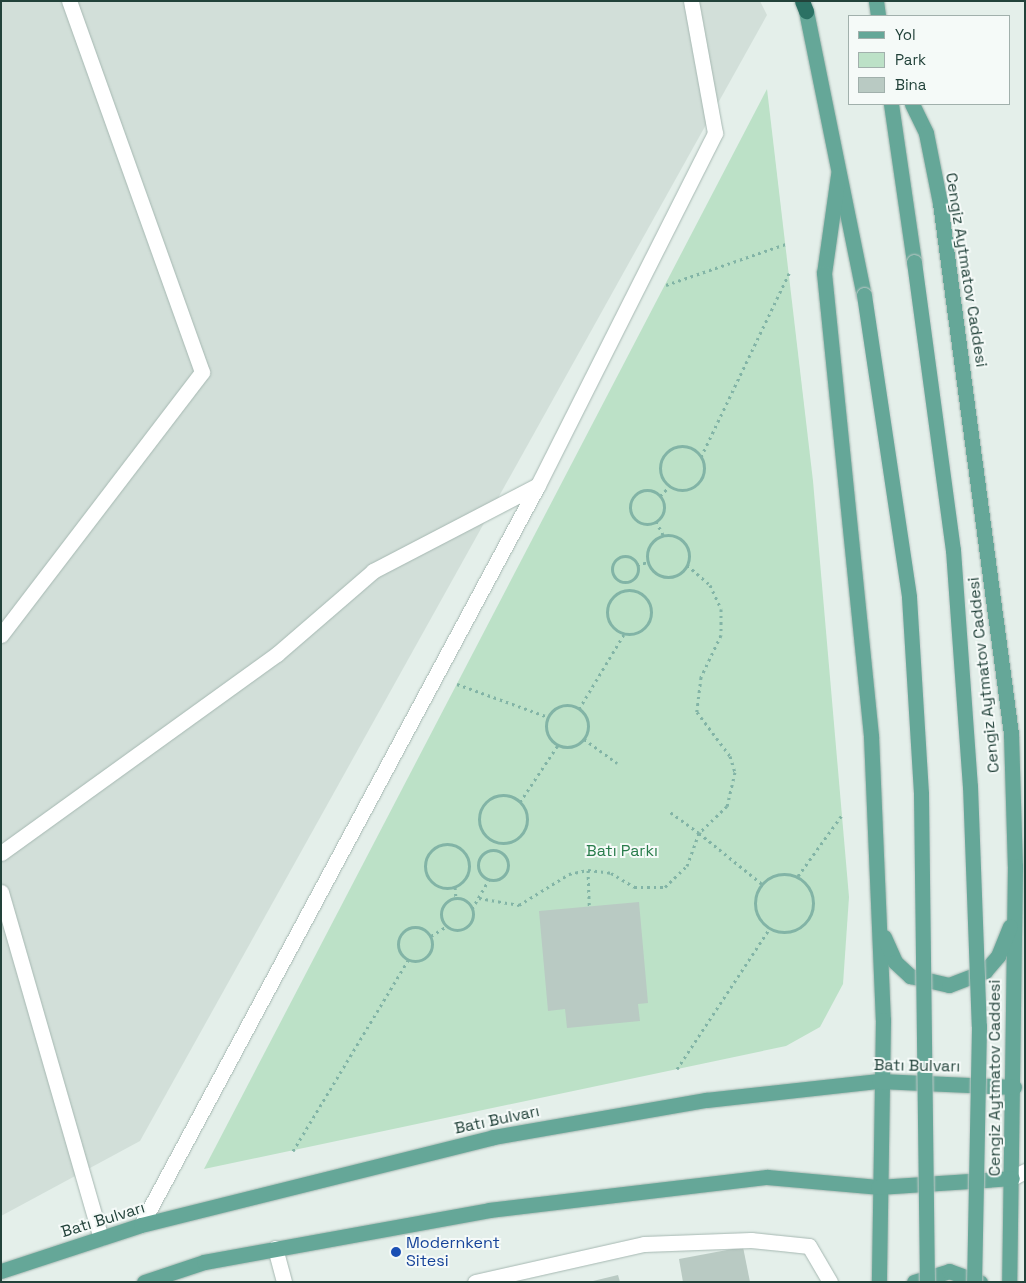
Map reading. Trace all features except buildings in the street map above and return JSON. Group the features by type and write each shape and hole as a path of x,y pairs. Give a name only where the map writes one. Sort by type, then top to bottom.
{"main road":[{"path":"876,1 878,15"},
{"path":"804,4 864,295 909,597 921,794 927,1282"},
{"name":"Cengiz Aytmatov Caddesi","path":"891,105 953,550 970,786 979,1026 974,1282"},
{"name":"Cengiz Aytmatov Caddesi","path":"912,105 926,133 940,203 988,542 1011,734 1019,1089 1018,1175 1009,1282"},
{"path":"838,175 824,273 871,736 883,1020 879,1081 879,1282"},
{"path":"880,921 894,962 910,976 949,985 968,981 998,956 1014,911"},
{"name":"Batı Bulvarı","path":"1,1271 142,1225 493,1137 706,1100 879,1081 1019,1089"},
{"path":"144,1282 204,1262 489,1210 767,1176 878,1187 1018,1175"},
{"path":"914,1282 949,1271 980,1282"}],"street":[{"path":"1,635 202,372 69,1"},
{"path":"142,1225 538,485 715,132 691,1"},
{"path":"1,853 277,654 372,571 538,485"},
{"path":"1,892 101,1238"},
{"path":"475,1282 644,1244 751,1240 809,1246 830,1282"},
{"path":"275,1248 284,1282"}],"path":[{"path":"666,285 786,244"},
{"path":"701,457 789,273"},
{"path":"690,447 701,457 704,471 698,484 684,490 670,487 659,468 669,450 690,447"},
{"path":"660,496 670,487"},
{"path":"641,491 660,496 664,507 656,521 645,524 635,518 631,503 641,491"},
{"path":"656,521 663,535 682,540 689,552 687,564 669,577 656,574 648,562 648,548 663,535"},
{"path":"629,556 637,565 637,574 627,582 612,575 613,562 629,556"},
{"path":"637,565 648,562"},
{"path":"479,898 519,905 569,874 588,870 611,873 634,887 665,887 687,866 699,833 727,806 735,772 730,756 698,712 701,677 721,635 721,609 710,585 687,564"},
{"path":"627,582 629,590 648,600 651,614 639,632 624,634 611,627 606,613 610,599 629,590"},
{"path":"579,709 624,634"},
{"path":"457,684 548,717"},
{"path":"565,705 579,709 586,719 584,738 574,746 558,745 546,731 548,717 565,705"},
{"path":"584,738 617,763"},
{"path":"520,802 558,745"},
{"path":"497,795 520,802 527,816 524,831 512,841 500,843 484,834 480,811 497,795"},
{"path":"669,811 762,884"},
{"path":"798,876 842,815"},
{"path":"498,851 500,843"},
{"path":"453,845 465,853 469,866 466,879 455,887 442,888 430,881 425,868 428,854 439,846 453,845"},
{"path":"469,866 478,863 486,851 498,851 507,859 507,869 498,879 488,879"},
{"path":"478,863 488,879"},
{"path":"588,870 590,906"},
{"path":"770,928 755,906 762,884 774,875 798,876"},
{"path":"770,928 796,930 810,917 813,897 798,876"},
{"path":"431,936 420,927 404,931 398,946 408,960 419,961 428,955 431,936 447,926 466,928 472,910 488,879"},
{"path":"455,887 456,899"},
{"path":"456,899 472,910"},
{"path":"447,926 442,918 443,907 456,899"},
{"path":"677,1069 770,928"},
{"path":"293,1151 408,960"}],"shaded area":[{"path":"1,1 760,1 767,15 140,1141 1,1216"}],"green space":[{"name":"Batı Parkı","path":"767,89 813,481 849,897 843,984 820,1027 786,1046 204,1169"}],"place":[{"name":"Modernkent Sitesi","path":"396,1252"}]}
